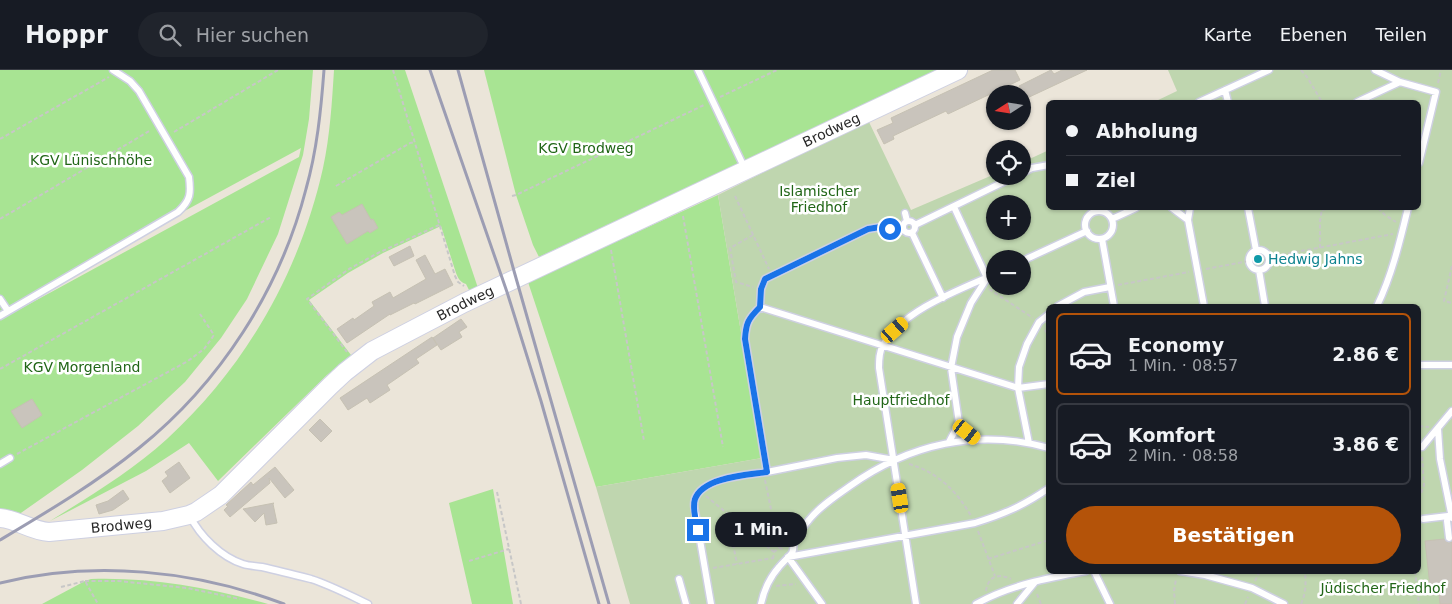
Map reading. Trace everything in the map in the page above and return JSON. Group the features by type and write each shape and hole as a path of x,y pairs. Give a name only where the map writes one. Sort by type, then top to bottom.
{"street":[{"name":"Brodweg","path":"0,518 48,532 163,521 189,515 202,509 221,495 330,386 372,351 471,300 948,72"}],"lane":[{"path":"698,70 746,170"},
{"path":"1203,100 1268,70"},
{"path":"1375,70 1400,82 1436,92 1421,154"},
{"path":"0,316 178,212 187,204 191,188 189,176 139,91 130,81 116,71"},
{"path":"1361,100 1400,82"},
{"path":"1225,90 1228,100"},
{"path":"1031,168 1046,166"},
{"path":"915,225 998,185"},
{"path":"954,207 986,276"},
{"path":"1093,210 1108,214 1112,219 1114,228 1109,236 1096,239 1090,236 1085,224 1093,210"},
{"path":"1112,219 1132,210"},
{"path":"1175,210 1188,220"},
{"path":"1190,210 1188,220 1204,304"},
{"path":"1248,210 1256,250"},
{"path":"1378,304 1393,267 1407,210"},
{"path":"905,213 907,221"},
{"path":"907,221 910,220 915,225"},
{"path":"907,221 902,226 909,234 912,233"},
{"path":"912,233 915,225"},
{"path":"766,472 745,339 746,326 751,316 760,307 761,289 765,279 868,229 880,227 898,231 904,230"},
{"path":"1031,257 1087,231"},
{"path":"912,233 943,298"},
{"path":"1102,239 1114,304"},
{"path":"1256,250 1265,250 1270,257 1266,268 1259,270 1253,268 1249,261 1250,254 1256,250"},
{"path":"1259,270 1265,304"},
{"path":"916,604 879,368 879,356 882,346 895,330 912,315 943,298 986,278"},
{"path":"949,442 959,423 951,368 957,337 972,303 986,280"},
{"path":"1062,304 1084,292 1110,286"},
{"path":"0,299 8,311"},
{"path":"760,307 1018,388 1046,384"},
{"path":"1029,442 1018,388 1019,367 1027,344 1039,322 1046,316"},
{"path":"1421,365 1452,365"},
{"path":"1422,447 1452,411"},
{"path":"959,423 977,440"},
{"path":"1438,429 1440,459 1450,517 1447,521 1449,538"},
{"path":"761,604 771,576 793,551 794,540 810,519 833,497 861,478 894,460 949,442 1005,440 1029,442 1046,447"},
{"path":"711,604 694,511 694,500 700,491 720,480 837,458 866,455 894,460"},
{"path":"0,464 10,458"},
{"path":"788,557 975,523 1003,514 1029,502 1046,490"},
{"path":"189,515 195,526 205,537 226,556 235,561 245,565 314,580 368,604"},
{"path":"1423,519 1450,517"},
{"path":"788,557 822,604"},
{"path":"976,604 987,598 1036,581 1071,574"},
{"path":"1095,574 1110,604"},
{"path":"1198,574 1252,588 1284,604"},
{"path":"679,579 686,604"},
{"path":"1017,604 1036,581"}],"path":[{"path":"166,137 278,70"},
{"path":"393,70 455,276 458,282 463,285 471,300"},
{"path":"512,196 777,70"},
{"path":"1301,70 1321,100"},
{"path":"1436,92 1441,70"},
{"path":"0,139 116,71"},
{"path":"0,219 159,125"},
{"path":"336,186 410,143 415,142"},
{"path":"735,196 772,276"},
{"path":"681,201 723,447"},
{"path":"1320,248 1322,210"},
{"path":"1380,210 1402,230"},
{"path":"0,370 271,217"},
{"path":"356,363 307,299 349,269 378,253 440,225"},
{"path":"1270,257 1402,230"},
{"path":"608,235 644,441"},
{"path":"753,235 730,248 736,282 761,289"},
{"path":"1120,284 1249,261"},
{"path":"1452,266 1444,301 1452,303"},
{"path":"983,285 1039,322"},
{"path":"10,458 188,361 204,350 214,335 200,314"},
{"path":"1421,493 1424,485 1422,447"},
{"path":"894,460 922,468 944,482 963,501 975,523 995,576"},
{"path":"766,472 779,548"},
{"path":"700,491 774,552"},
{"path":"497,492 520,604"},
{"path":"732,518 730,526 732,540 730,541 731,545 733,544 737,564"},
{"path":"988,559 1046,541"},
{"path":"470,561 509,549"},
{"path":"705,570 773,558"},
{"path":"1302,604 1305,596 1305,574"},
{"path":"1415,574 1419,604"},
{"path":"987,598 986,586 988,581 995,576 1010,578 1017,587"},
{"path":"1176,578 1174,591 1176,604"},
{"path":"85,581 98,604"},
{"path":"61,588 85,581 118,581 187,588 240,599"},
{"path":"766,588 807,582"}],"green space":[{"path":"0,70 313,70 309,119 303,155 278,234 247,299 221,338 185,382 138,426 82,470 18,515 0,510 0,320 299,157 301,148 0,311"},
{"path":"334,70 405,70 478,288 470,292 466,284 458,278 441,226 383,253 348,273 309,300 351,355 327,375 218,481 189,443 146,471 50,521 95,493 154,451 195,411 245,349 266,315 284,280 300,244 313,206 327,144"},
{"name":"KGV Brodweg","path":"484,70 938,70 539,257 516,195"},
{"name":"Hauptfriedhof","path":"1168,70 1452,70 1452,604 630,604 596,487 762,458 718,195 846,131 869,122 911,210 986,178 986,185 1031,185 1031,158 1046,151 1046,210 1421,210 1421,100 1158,100 1177,91"},
{"path":"718,195 762,458 596,487 528,282"},
{"path":"493,489 513,604 472,604 449,503"},
{"path":"91,579 136,580 180,585 268,604 42,604"}],"building":[{"path":"993,70 1015,70 1020,80 1009,85 986,85 986,96 948,114 946,111 893,136 894,139 884,144 877,130 893,123 891,118"},
{"path":"1051,70 1054,74 1062,70 1087,70 1031,96 1031,85 1021,85"},
{"path":"362,204 378,228 370,233 368,231 347,244 331,217 339,212 342,215"},
{"path":"410,246 414,256 394,266 389,257"},
{"path":"425,255 435,274 445,269 453,285 390,314 347,343 337,329 374,306 372,302 390,292 393,298 426,279 416,260"},
{"path":"461,319 467,327 459,332 462,337 441,350 433,338"},
{"path":"432,337 437,345 416,359 419,363 387,385 390,390 370,403 367,398 348,410 340,398"},
{"path":"32,399 42,415 22,428 11,411"},
{"path":"320,419 332,431 321,442 309,430"},
{"path":"179,462 190,478 170,493 162,481 168,476 165,472"},
{"path":"275,467 294,490 285,498 269,478 270,483 230,517 224,510 228,506 226,505 251,482 253,485"},
{"path":"123,490 129,499 113,510 99,514 96,505 108,501"},
{"path":"274,503 277,523 266,525 264,513 255,522 243,509"},
{"path":"1444,539 1448,543 1452,542 1452,604 1440,604 1439,594 1431,595 1425,541"}],"railway":[{"path":"0,540 89,485 123,461 168,422 196,394 221,364 263,298 295,226 316,145 324,70"},
{"path":"430,70 507,292 541,401 599,604"},
{"path":"458,70 609,604"},
{"path":"0,583 35,576 71,572 144,572 180,576 215,583 250,592 284,604"}],"place":[{"name":"Hedwig Jahns","path":"1258,259"}],"route":[{"path":"698,530 694,500 700,491 720,480 767,472 745,339 746,326 751,316 760,307 761,289 765,279 868,229 880,227 890,229"}],"park label":[{"name":"KGV Lünischhöhe","path":"91,160"},
{"name":"Islamischer Friedhof","path":"819,200"},
{"name":"KGV Morgenland","path":"82,367"},
{"name":"Jüdischer Friedhof","path":"1383,588"}]}
